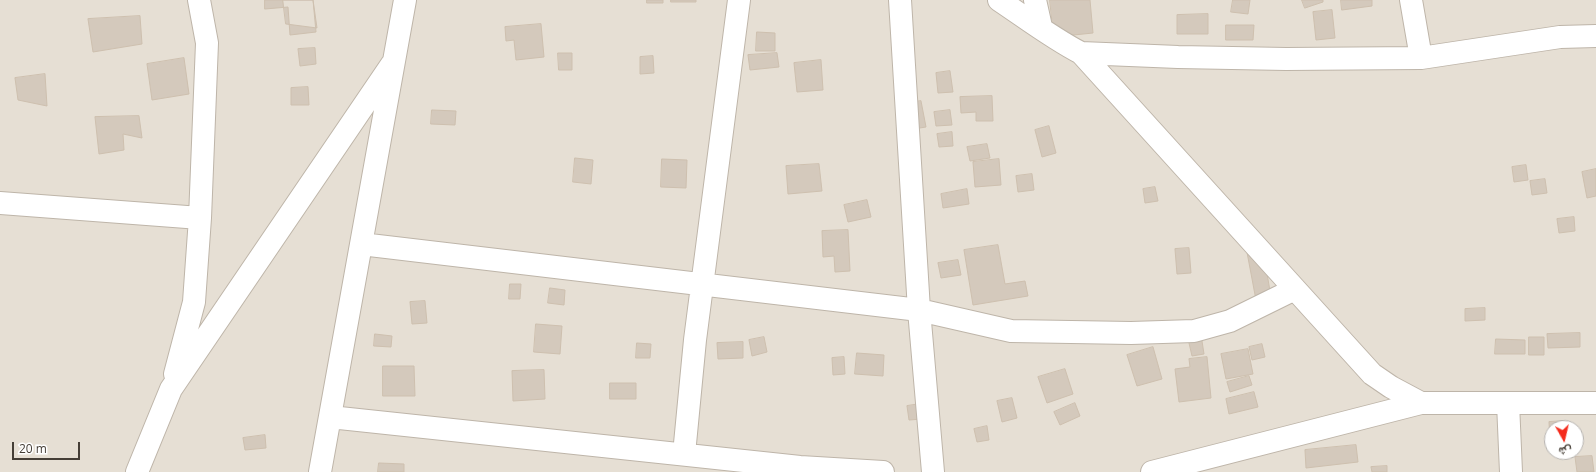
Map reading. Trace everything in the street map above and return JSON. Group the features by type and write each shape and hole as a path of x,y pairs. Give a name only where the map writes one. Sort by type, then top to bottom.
{"street":[{"path":"137,472 171,389 194,302 200,218 207,43 199,0"},
{"path":"320,472 392,64 405,0"},
{"path":"684,454 695,340 739,0"},
{"path":"900,0 919,310 932,472"},
{"path":"999,0 1060,41 1081,53 1372,374 1391,387 1421,403"},
{"path":"1035,0 1041,27"},
{"path":"1411,0 1421,58"},
{"path":"1081,53 1286,59 1421,58 1560,37 1596,36"},
{"path":"171,389 392,64"},
{"path":"0,203 200,218"},
{"path":"361,244 919,310 1011,331 1131,333 1194,331 1230,321 1295,289"},
{"path":"1152,472 1421,403 1596,402"},
{"path":"1508,403 1511,472"},
{"path":"330,417 800,467 882,472"}],"shaded area":[{"path":"0,0 1596,0 1596,472 0,472"}],"building":[{"path":"265,0 313,0 316,32 290,35 288,7 265,9"},
{"path":"283,0 313,0 317,28 286,24"},
{"path":"647,0 663,0 663,3 647,3"},
{"path":"671,0 696,0 696,2 671,2"},
{"path":"1050,0 1090,0 1093,33 1054,37"},
{"path":"1233,0 1250,0 1248,14 1231,12"},
{"path":"1302,0 1323,0 1323,2 1305,8"},
{"path":"1341,0 1372,0 1372,6 1342,10"},
{"path":"1332,10 1335,38 1316,40 1313,12"},
{"path":"1208,14 1208,34 1177,34 1177,15"},
{"path":"140,16 142,44 93,52 88,19"},
{"path":"541,24 544,57 516,60 514,40 506,41 505,27"},
{"path":"1226,25 1254,25 1253,40 1226,40"},
{"path":"757,32 775,33 775,51 756,51"},
{"path":"315,48 316,64 300,66 298,49"},
{"path":"558,53 572,53 572,70 559,70"},
{"path":"777,53 779,67 750,70 748,55"},
{"path":"653,56 654,73 640,74 640,57"},
{"path":"184,58 189,94 152,100 147,64"},
{"path":"821,60 823,90 797,92 794,63"},
{"path":"950,71 953,92 938,93 936,73"},
{"path":"45,74 47,106 18,100 15,78"},
{"path":"308,87 309,105 291,105 291,88"},
{"path":"992,96 993,121 976,121 976,112 961,113 960,97"},
{"path":"921,101 926,127 907,130 903,104"},
{"path":"432,110 456,111 455,125 431,124"},
{"path":"950,110 952,125 936,126 934,112"},
{"path":"139,116 142,138 123,134 124,150 99,154 95,117"},
{"path":"1049,126 1056,153 1042,157 1035,130"},
{"path":"952,132 953,146 939,147 937,134"},
{"path":"987,144 990,158 970,161 967,147"},
{"path":"575,158 593,160 591,184 573,182"},
{"path":"662,159 687,160 686,188 661,187"},
{"path":"999,159 1001,185 975,187 973,162"},
{"path":"819,164 822,191 788,194 786,166"},
{"path":"1526,165 1528,180 1514,182 1512,167"},
{"path":"1596,169 1596,196 1587,198 1582,172"},
{"path":"1032,174 1034,190 1018,192 1016,176"},
{"path":"1545,179 1547,193 1532,195 1530,181"},
{"path":"1155,187 1158,201 1145,203 1143,189"},
{"path":"967,189 969,204 943,208 941,194"},
{"path":"867,200 871,217 848,222 844,205"},
{"path":"1574,217 1575,231 1559,233 1557,219"},
{"path":"848,230 850,271 835,272 834,256 823,257 822,231"},
{"path":"1262,244 1271,297 1256,300 1246,247"},
{"path":"998,245 1005,284 1025,281 1028,296 973,305 964,250"},
{"path":"1189,248 1191,273 1177,274 1175,249"},
{"path":"958,260 961,275 941,278 938,263"},
{"path":"510,284 521,284 520,299 509,299"},
{"path":"550,288 565,290 564,305 548,303"},
{"path":"425,301 427,323 412,324 410,302"},
{"path":"1485,308 1485,320 1465,321 1465,309"},
{"path":"536,324 562,326 560,354 534,352"},
{"path":"1580,333 1580,347 1548,348 1547,334"},
{"path":"375,334 392,336 391,347 374,346"},
{"path":"764,337 767,352 752,356 749,340"},
{"path":"1529,337 1544,337 1544,355 1529,355"},
{"path":"1496,339 1525,340 1525,354 1495,354"},
{"path":"1202,341 1204,354 1192,356 1189,343"},
{"path":"743,342 743,358 718,359 717,343"},
{"path":"637,343 651,344 650,358 636,358"},
{"path":"1262,344 1265,357 1252,360 1249,347"},
{"path":"1153,347 1162,379 1137,386 1127,355"},
{"path":"1248,349 1253,374 1226,379 1221,354"},
{"path":"857,353 884,355 883,376 855,374"},
{"path":"844,357 845,374 833,375 832,358"},
{"path":"1207,357 1211,398 1179,402 1175,369 1190,367 1189,359"},
{"path":"383,366 414,366 415,396 383,396"},
{"path":"1065,369 1073,394 1047,403 1038,377"},
{"path":"544,370 545,399 513,401 512,371"},
{"path":"1249,376 1252,385 1230,392 1227,382"},
{"path":"610,383 636,383 636,399 610,399"},
{"path":"1254,392 1258,407 1229,414 1226,399"},
{"path":"1012,398 1017,418 1002,422 997,401"},
{"path":"1075,403 1080,416 1060,425 1054,412"},
{"path":"920,404 922,419 909,420 907,406"},
{"path":"987,426 989,440 977,442 974,429"},
{"path":"265,435 266,448 245,450 243,438"},
{"path":"1356,445 1358,462 1306,468 1305,450"},
{"path":"1584,456 1592,456 1594,472 1577,472 1575,460 1584,460"},
{"path":"379,463 404,464 404,472 378,472"},
{"path":"1387,466 1387,472 1372,472 1371,467"}]}
